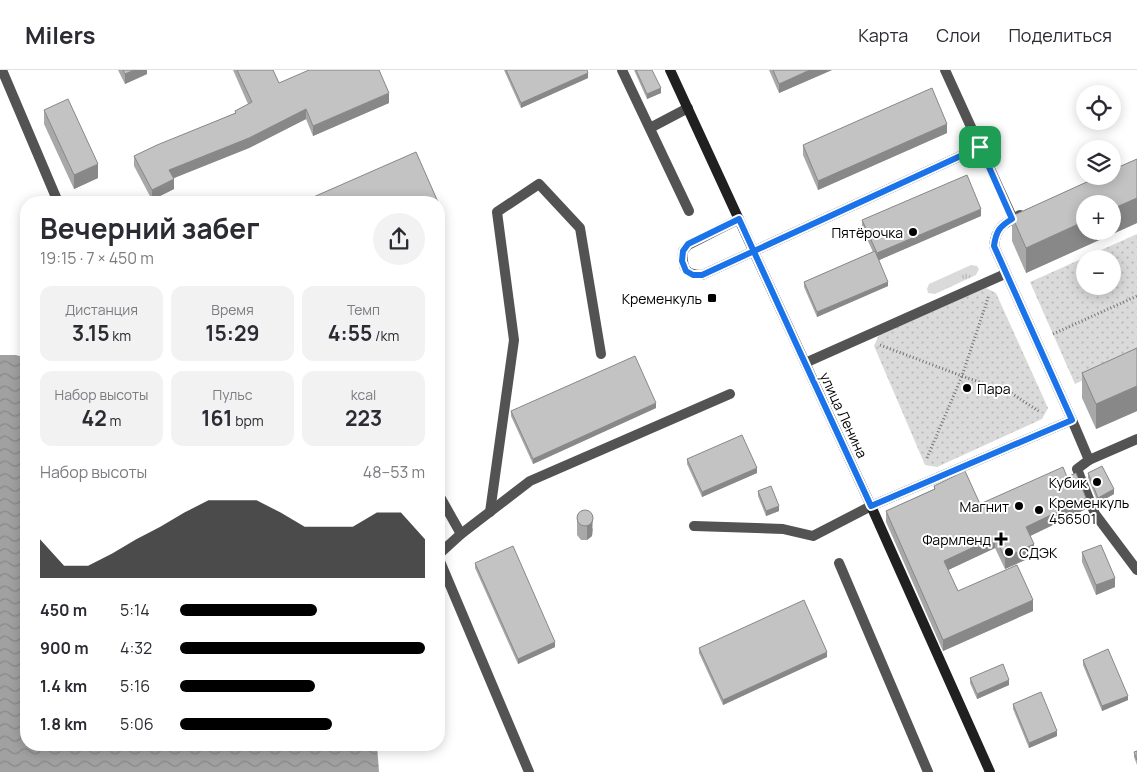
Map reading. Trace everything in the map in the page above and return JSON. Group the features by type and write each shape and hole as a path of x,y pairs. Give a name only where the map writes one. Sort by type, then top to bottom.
{"street":[{"path":"2,70 55,196"},
{"path":"622,70 690,211"},
{"name":"улица Ленина","path":"670,70 871,506 990,772"},
{"path":"945,70 1012,219"},
{"path":"650,128 688,108"},
{"path":"739,219 688,244 683,251 682,261 686,271 693,275 702,275 980,147"},
{"path":"490,512 514,340 497,212 539,184 580,228 601,354"},
{"path":"1029,211 1002,225 995,236 994,246 1089,460"},
{"path":"805,363 1005,274"},
{"path":"445,549 530,481 730,394"},
{"path":"694,526 783,529 813,536 871,506 1072,420"},
{"path":"1137,439 1089,460 1077,469 1095,514 1137,570"},
{"path":"445,505 461,534"},
{"path":"839,563 928,772"},
{"path":"445,573 529,772"}],"path":[{"path":"928,458 962,376 990,295"},
{"path":"1053,334 1137,296"},
{"path":"877,344 1011,393 1040,412"}],"green space":[{"path":"1137,234 1137,356 1075,384 1030,282 1076,261 1076,295 1121,295 1121,250 1101,250"},
{"path":"971,265 977,266 979,269 976,275 935,294 928,293 929,284"},
{"path":"986,288 996,293 1048,408 1042,419 937,467 925,465 874,346 879,335"}],"water":[{"path":"0,355 16,355 20,356 20,751 377,751 379,772 0,772"}],"building":[{"path":"123,70 134,70 125,74"},
{"path":"237,70 273,70 279,83 309,70 379,70 389,93 313,126 306,109 249,138 169,170 174,179 152,190 134,156 236,113 235,111 252,102"},
{"path":"506,70 587,70 588,73 521,103"},
{"path":"636,70 652,70 661,88 647,94"},
{"path":"773,70 810,70 779,84"},
{"path":"932,88 947,124 818,181 803,145"},
{"path":"68,99 98,164 74,175 44,110"},
{"path":"416,152 435,196 316,196"},
{"path":"1137,159 1137,198 1121,205 1121,195 1076,195 1076,225 1026,248 1012,216 1080,185 1121,185 1121,166"},
{"path":"967,175 981,209 877,253 862,220"},
{"path":"875,251 888,282 817,312 804,282"},
{"path":"1137,348 1137,386 1096,404 1082,373"},
{"path":"635,356 656,403 533,459 511,411"},
{"path":"742,435 757,468 702,492 687,459"},
{"path":"1102,466 1114,489 1098,498 1088,473"},
{"path":"1063,467 1067,477 1076,473 1086,498 1026,527 1034,544 1005,558 995,537 944,561 958,591 1017,565 1033,600 943,640 886,511 935,489 934,486 965,471 980,504"},
{"path":"771,486 779,506 766,511 758,491"},
{"path":"585,510 591,512 593,518 591,524 585,526 579,524 577,518 579,512"},
{"path":"1101,545 1115,578 1096,585 1082,552"},
{"path":"513,546 555,642 518,659 475,563"},
{"path":"804,600 827,652 723,700 699,648"},
{"path":"1108,649 1128,696 1102,706 1083,660"},
{"path":"1003,664 1009,680 977,694 970,678"},
{"path":"1041,692 1057,731 1029,743 1013,704"}],"place":[{"name":"Пятёрочка","path":"913,232"},
{"name":"Кременкуль","path":"712,298"},
{"name":"Пара","path":"967,388"},
{"name":"Кубик","path":"1097,482"},
{"name":"Магнит","path":"1019,506"},
{"name":"Кременкуль 456501","path":"1039,510"},
{"name":"Фармленд","path":"1001,539"},
{"name":"СДЭК","path":"1009,552"}],"route":[{"path":"980,147 754,252 702,275 693,275 686,271 682,261 683,251 688,244 739,219 754,252 827,411 871,506 1072,420 994,246 995,236 1002,225 1012,219 980,147"}]}
